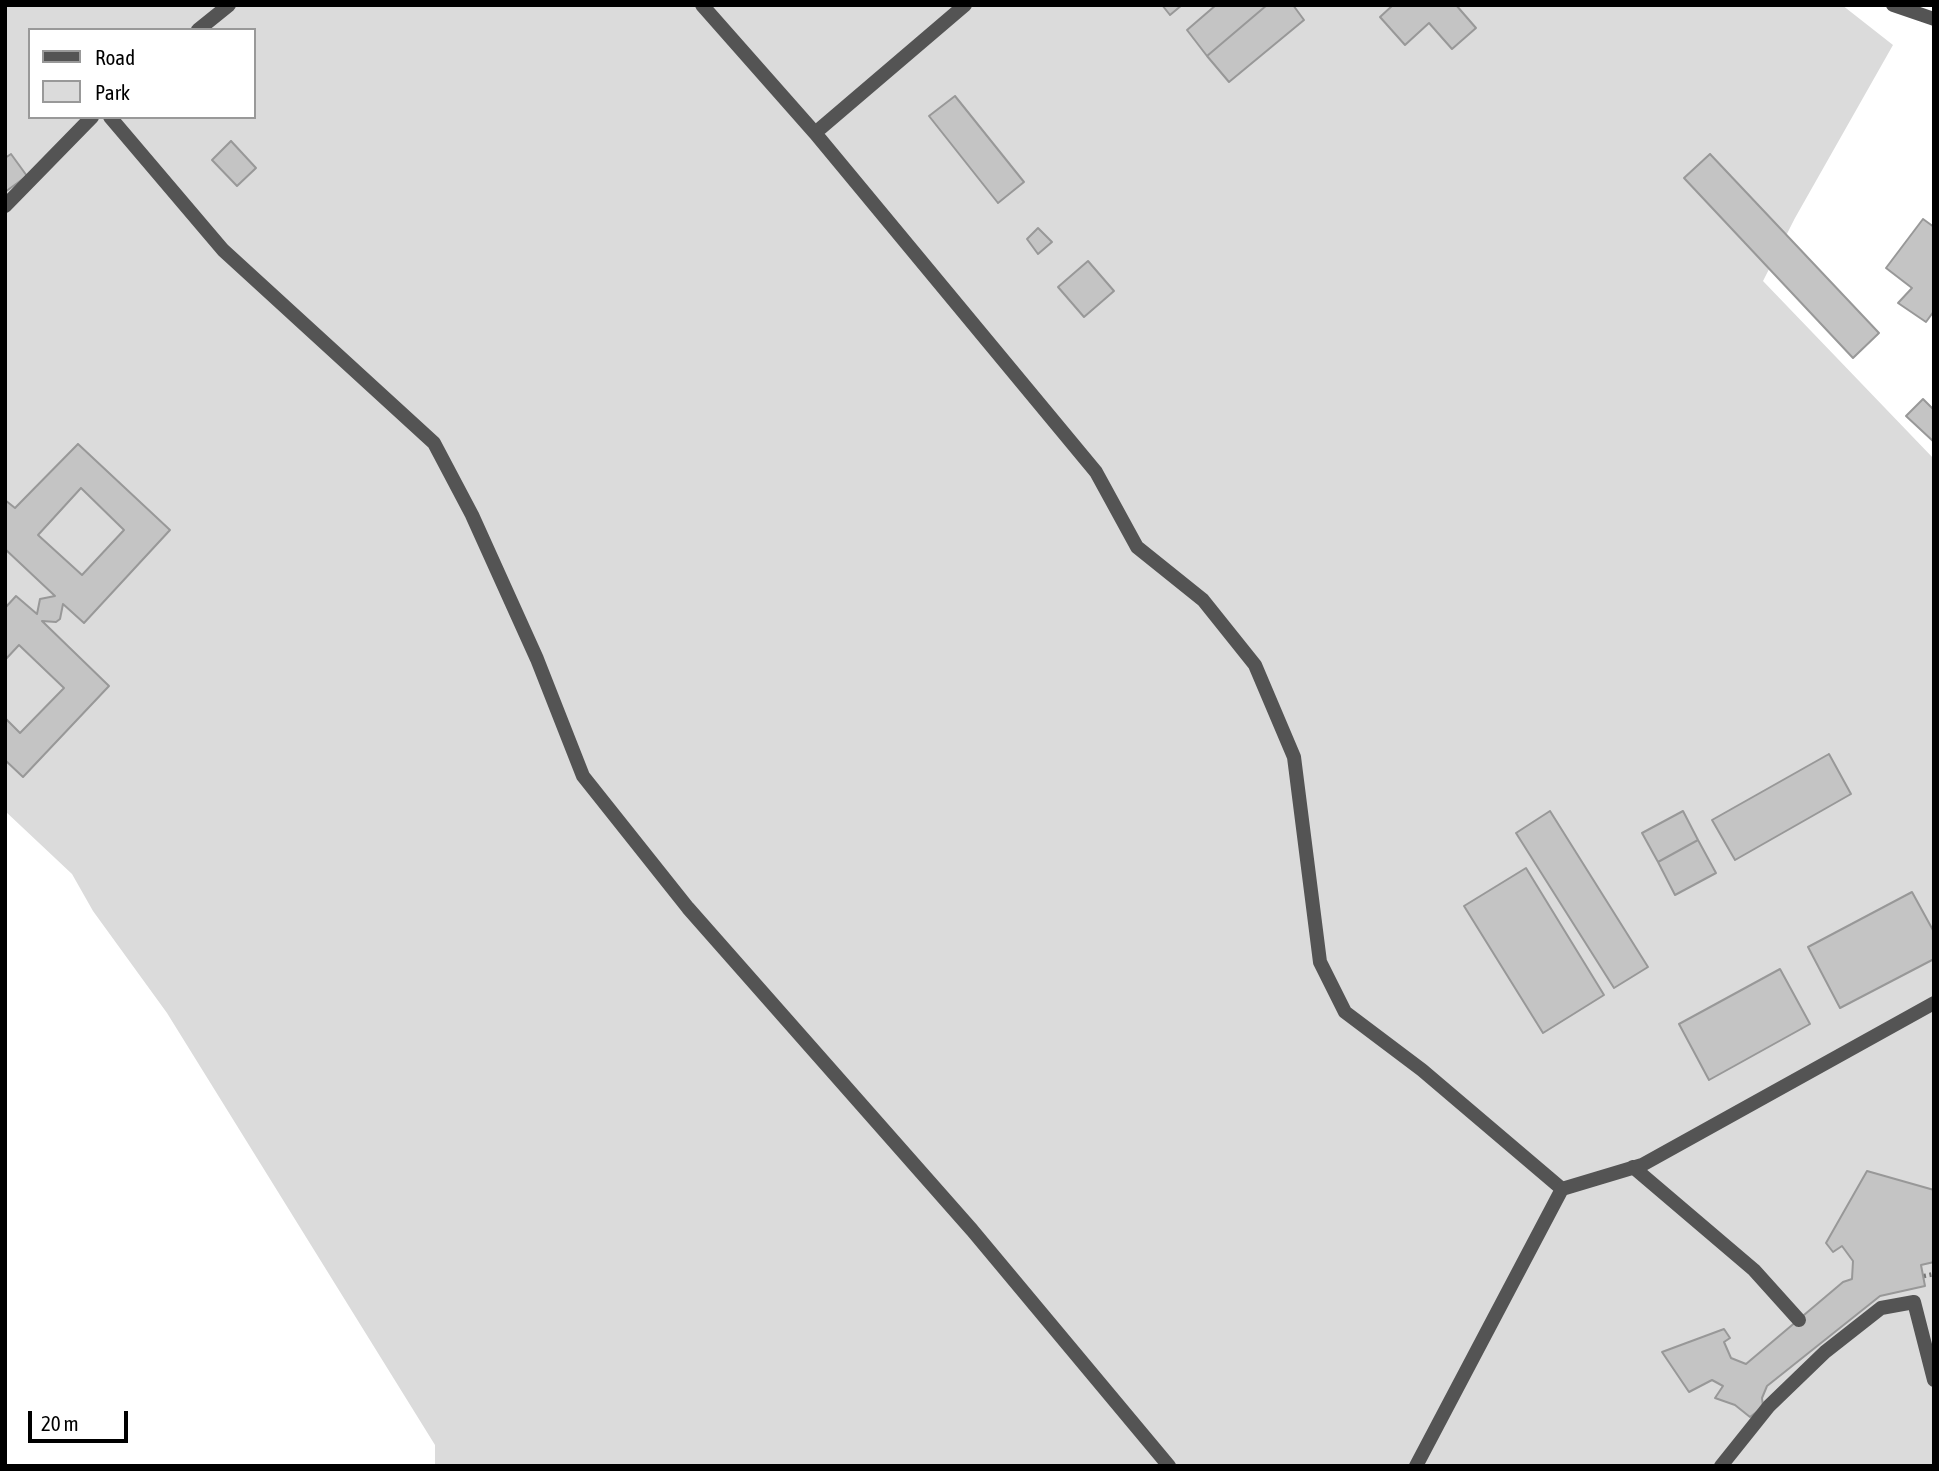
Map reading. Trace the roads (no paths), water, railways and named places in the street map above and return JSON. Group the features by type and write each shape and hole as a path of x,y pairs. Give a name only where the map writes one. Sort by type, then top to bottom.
{"street":[{"path":"200,28 229,5"},
{"path":"702,5 815,133 1096,472 1138,547 1203,600 1255,665 1294,757 1320,962 1345,1012 1422,1070 1562,1189"},
{"path":"815,133 965,5"},
{"path":"1893,5 1934,19"},
{"path":"5,206 90,119"},
{"path":"112,119 223,250 434,443 472,516 537,659 583,776 688,908 972,1230 1169,1466"},
{"path":"1416,1466 1562,1189 1633,1167 1934,1003"},
{"path":"1633,1167 1754,1270 1798,1320"},
{"path":"1721,1466 1769,1406 1822,1348 1881,1308 1914,1302 1934,1380"}]}
